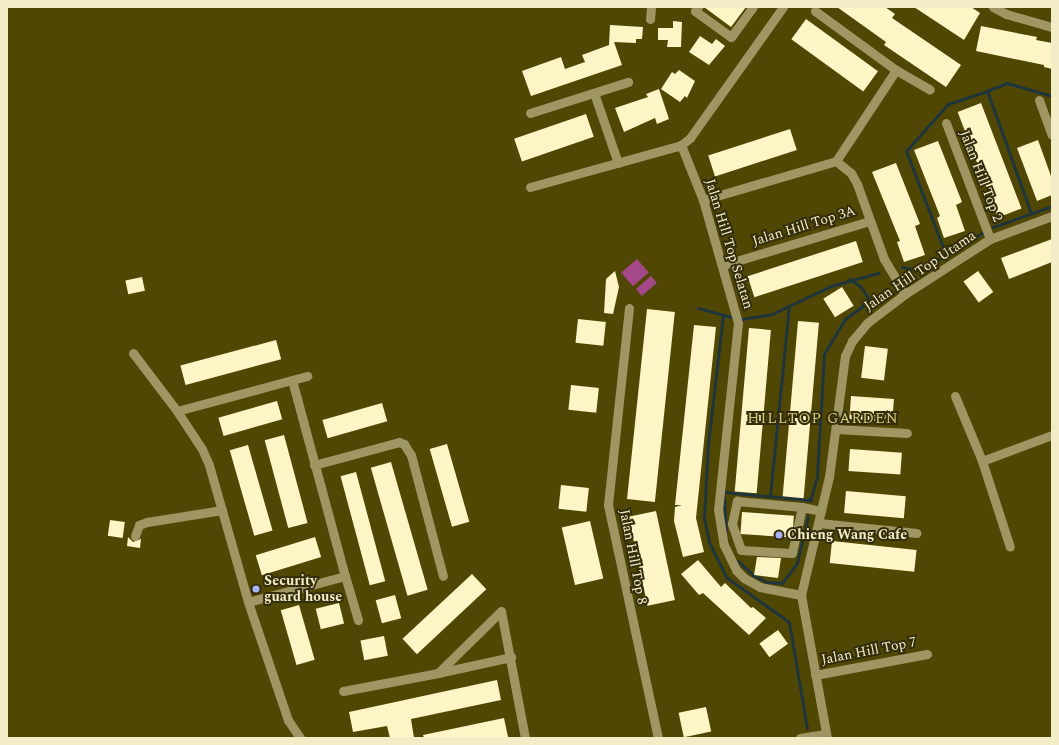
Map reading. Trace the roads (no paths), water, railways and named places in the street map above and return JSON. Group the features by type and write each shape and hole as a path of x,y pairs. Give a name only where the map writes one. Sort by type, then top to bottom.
{"street":[{"path":"650,19 651,7"},
{"path":"698,7 695,11 731,37 753,7"},
{"path":"530,187 681,145 690,138 783,7"},
{"path":"993,7 1006,14 1052,27"},
{"path":"815,11 896,70 930,90"},
{"path":"703,200 836,161 896,70"},
{"path":"530,113 628,82"},
{"path":"594,93 618,163"},
{"path":"1039,100 1052,135"},
{"name":"Jalan Hill Top 2","path":"946,123 990,239"},
{"name":"Jalan Hill Top Selatan","path":"681,145 703,200 723,265 738,323 718,509 721,533 729,558 744,578 760,587 801,594"},
{"path":"836,161 851,173 857,184 884,259 905,294"},
{"name":"Jalan Hill Top Utama","path":"826,736 801,594 819,523 836,429 840,374 852,341 867,323 905,294 990,239 1052,216"},
{"name":"Jalan Hill Top 3A","path":"723,265 870,221"},
{"name":"Jalan Hill Top 8","path":"629,308 608,505 658,738"},
{"path":"133,353 177,411 202,449 222,510 248,602 288,720 300,738"},
{"path":"177,411 307,376"},
{"path":"292,380 314,465 358,620"},
{"path":"955,396 982,461 1010,546"},
{"path":"836,429 907,433"},
{"path":"982,461 1052,435"},
{"path":"314,465 399,442 404,444 411,455 443,576"},
{"path":"741,550 732,524 737,501 802,507 821,511"},
{"path":"729,558 741,550 792,553 802,507"},
{"path":"135,536 139,525 147,522 222,510"},
{"path":"819,523 916,533"},
{"path":"248,602 345,576"},
{"path":"438,673 498,612 504,614 525,738"},
{"name":"Jalan Hill Top 7","path":"815,675 927,654"},
{"path":"342,691 438,673 511,657"},
{"path":"800,738 826,736"}],"waterway":[{"path":"1031,213 987,91 1007,83 1052,96"},
{"path":"946,255 906,151 948,104 987,91"},
{"path":"993,227 1052,206"},
{"path":"902,267 918,270 924,268 982,233"},
{"path":"741,322 742,319 772,314 831,286 878,273"},
{"path":"810,501 817,476 824,354 845,319 870,301 861,287 850,279"},
{"path":"770,496 789,306"},
{"path":"698,308 735,318"},
{"path":"723,315 708,444 704,518 709,542 726,577 789,622 807,728"},
{"path":"724,489 724,492 811,500"},
{"path":"724,498 726,532"},
{"path":"738,561 753,575 767,582 782,583 797,563 808,516"}],"place":[{"name":"Chieng Wang Cafe","path":"779,535"},
{"name":"Security guard house","path":"256,589"}],"district":[{"name":"HILLTOP GARDEN","path":"823,419"}]}
